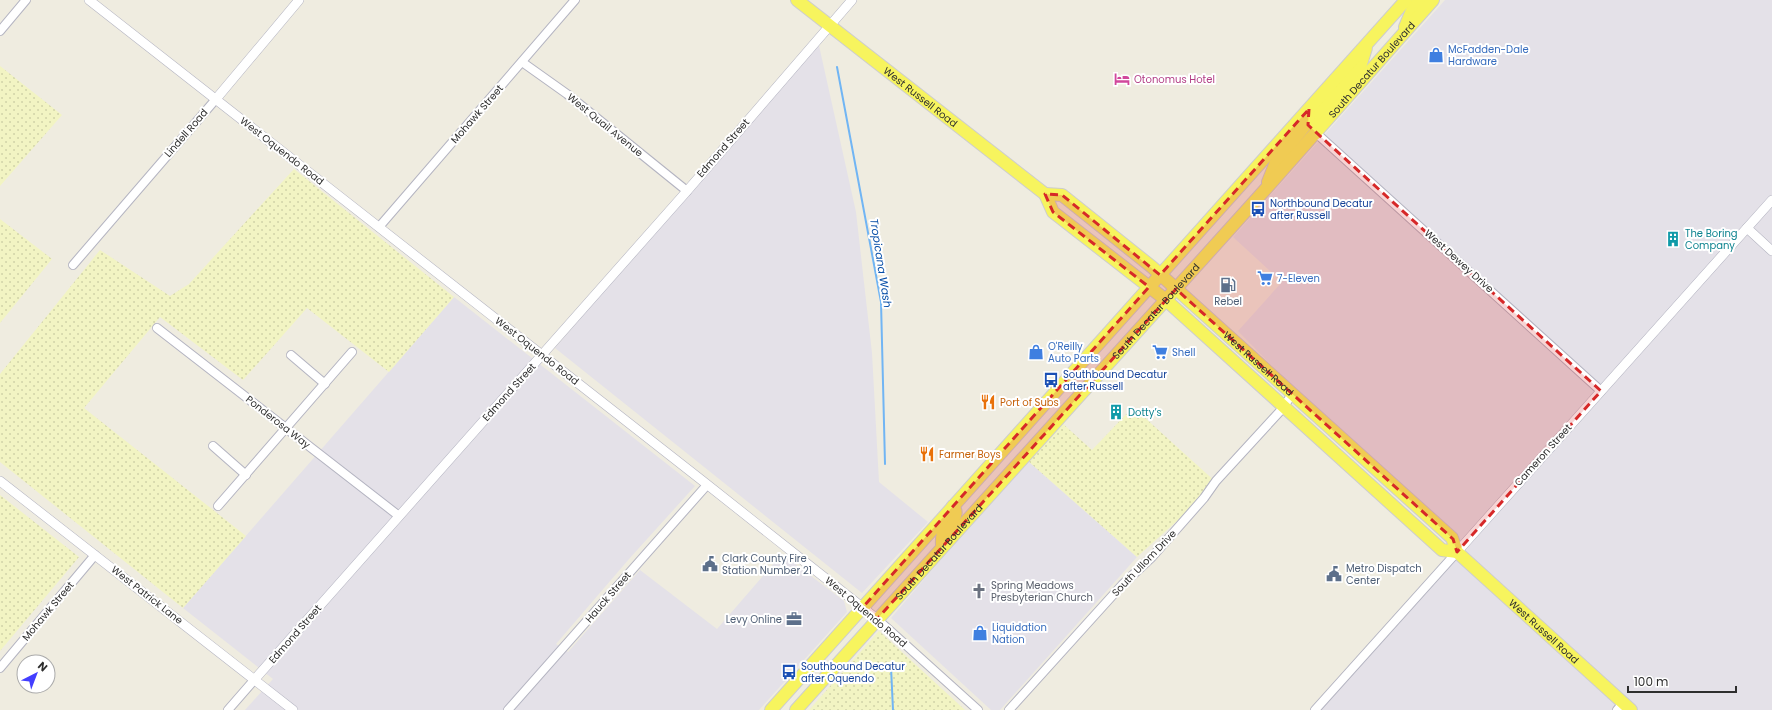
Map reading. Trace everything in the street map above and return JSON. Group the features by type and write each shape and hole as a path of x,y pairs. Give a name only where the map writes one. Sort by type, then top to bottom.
{"main road":[{"name":"West Russell Road","path":"797,0 1045,194 1053,212 1166,300 1283,408 1441,549 1457,552"},
{"name":"South Decatur Boulevard","path":"771,710 1406,0"},
{"path":"1400,38 1413,8 1420,0"},
{"name":"South Decatur Boulevard","path":"796,710 1434,0"},
{"path":"1316,133 1316,118 1361,64 1366,45"},
{"path":"1263,192 1276,162 1308,122 1309,109"},
{"name":"West Russell Road","path":"1045,194 1062,195 1176,288 1453,539 1457,552 1623,708"},
{"path":"942,547 943,532 956,514 956,510 953,506"}],"street":[{"path":"0,31 26,0"},
{"name":"West Oquendo Road","path":"89,0 878,619 978,710"},
{"name":"Lindell Road","path":"73,264 216,99 299,0"},
{"name":"Mohawk Street","path":"379,227 575,0"},
{"name":"Edmond Street","path":"228,710 687,191 852,0"},
{"name":"West Quail Avenue","path":"522,62 567,94 687,191"},
{"name":"West Dewey Drive","path":"1316,133 1601,391"},
{"name":"Cameron Street","path":"1315,710 1772,200"},
{"path":"1747,228 1772,251"},
{"name":"Ponderosa Way","path":"157,328 399,516"},
{"path":"218,506 352,352"},
{"path":"291,355 325,384"},
{"name":"South Ullom Drive","path":"1009,710 1122,585 1152,557 1204,498 1216,481 1283,408 1292,394"},
{"path":"213,446 246,475"},
{"name":"West Patrick Lane","path":"0,481 293,710"},
{"name":"Hauck Street","path":"508,710 708,485"},
{"name":"Mohawk Street","path":"0,668 95,555"}],"highlighted area":[{"path":"1309,109 1308,125 1601,391 1457,552 1453,539 1176,289 877,619 863,607 1149,287 1053,212 1045,194 1062,195 1160,275"}],"shaded area":[{"path":"1445,0 1772,0 1772,710 1315,710 1455,552 1238,331 1282,282 1233,237"},
{"path":"818,41 856,212 872,353 879,482 928,522 862,593 555,348"},
{"path":"454,297 695,486 629,559 556,644 568,652 640,570 717,629 782,554 844,601 847,612 759,710 245,710 273,679 183,608"},
{"path":"1028,461 1137,557 1000,710 991,710 891,618"}],"sand":[{"path":"0,66 62,115 0,186"},
{"path":"294,169 454,297 389,372 307,308 243,380 160,317 84,408 246,536 183,608 0,462 0,374 100,250 170,296 189,284"},
{"path":"0,219 52,259 0,323"},
{"path":"1133,407 1218,484 1137,557 1028,461 1062,423 1092,450"},
{"path":"0,495 79,557 0,651"},
{"path":"879,631 965,710 809,710"}],"waterway":[{"name":"Tropicana Wash","path":"837,67 881,302 885,464"},
{"path":"891,667 893,710"}],"place":[{"name":"McFadden-Dale Hardware","path":"1436,55"},
{"name":"Otonomus Hotel","path":"1122,79"},
{"name":"Northbound Decatur after Russell","path":"1258,209"},
{"name":"The Boring Company","path":"1673,239"},
{"name":"7-Eleven","path":"1265,278"},
{"name":"Rebel","path":"1228,285"},
{"name":"O'Reilly Auto Parts","path":"1036,352"},
{"name":"Shell","path":"1160,352"},
{"name":"Southbound Decatur after Russell","path":"1051,380"},
{"name":"Port of Subs","path":"988,402"},
{"name":"Dotty’s","path":"1116,412"},
{"name":"Farmer Boys","path":"927,454"},
{"name":"Clark County Fire Station Number 21","path":"710,564"},
{"name":"Metro Dispatch Center","path":"1334,574"},
{"name":"Spring Meadows Presbyterian Church","path":"979,591"},
{"name":"Levy Online","path":"794,619"},
{"name":"Liquidation Nation","path":"980,633"},
{"name":"Southbound Decatur after Oquendo","path":"789,672"}]}
